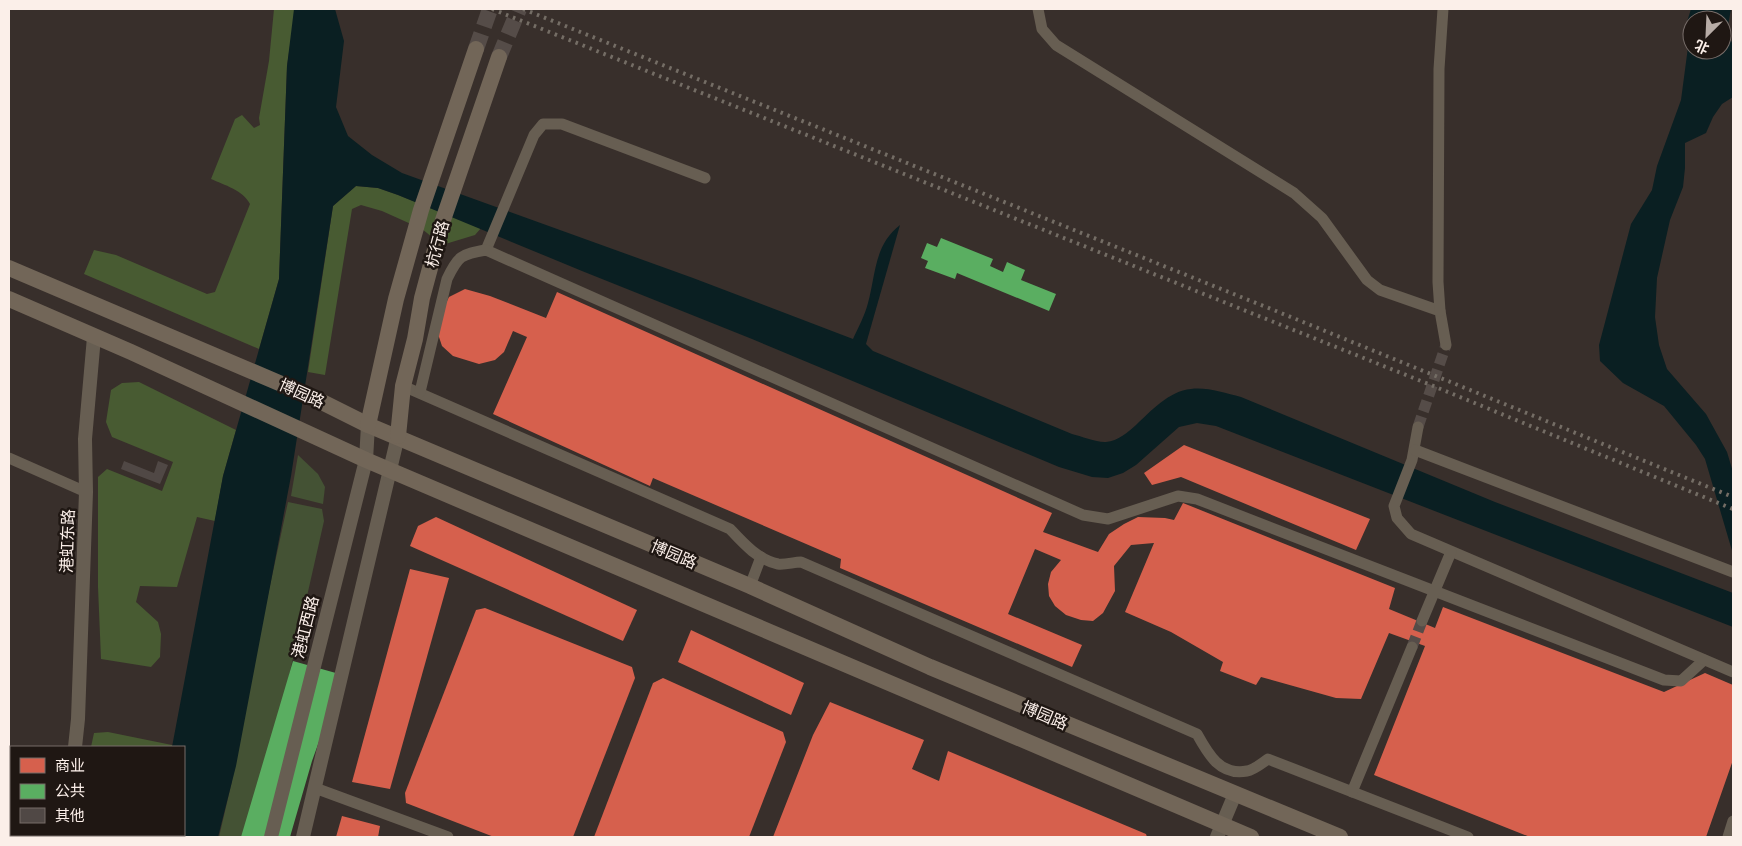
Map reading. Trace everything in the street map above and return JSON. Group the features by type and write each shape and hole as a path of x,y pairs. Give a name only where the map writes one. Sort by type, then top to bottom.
{"main road":[{"name":"杭行路","path":"368,425 396,299 421,210 476,49"},
{"name":"杭行路","path":"398,436 403,386 415,339 422,298 442,220 500,57"},
{"name":"博园路","path":"9,268 312,397 368,425 398,436 750,586 930,666 1340,837"},
{"name":"博园路","path":"9,299 132,352 366,460 1220,831 1251,837"}],"street":[{"path":"1038,9 1042,28 1056,45 1294,193 1322,218 1367,280 1380,290 1440,311"},
{"path":"1443,9 1439,69 1438,282 1440,311 1446,345"},
{"path":"486,250 534,135 543,124 562,124 705,178"},
{"path":"420,392 447,279 454,263 466,253 486,250 1083,515 1108,519 1178,496 1196,499 1664,680 1681,682 1704,660"},
{"name":"港虹东路","path":"74,746 78,719 86,492 85,439 94,337"},
{"path":"403,386 730,529 746,547 761,557 778,564 802,562 1197,734 1209,755 1219,766 1248,772 1268,759 1468,837"},
{"name":"港虹西路","path":"271,837 366,460 368,425"},
{"path":"1418,427 1413,455 1394,506 1397,518 1411,534 1733,672"},
{"path":"303,837 398,436"},
{"path":"1413,455 1733,572"},
{"path":"9,458 86,492"},
{"path":"1422,621 1451,552"},
{"path":"750,586 761,557"},
{"path":"1352,792 1412,647"},
{"path":"1217,786 1219,766"},
{"path":"315,788 448,837"},
{"path":"1220,831 1235,794"},
{"path":"1728,837 1733,821"}],"green space":[{"path":"274,9 294,9 295,12 287,66 279,279 259,349 84,274 94,250 116,255 207,294 215,292 250,204 243,195 211,179 235,119 242,115 254,128 260,125 259,118 269,61"},
{"path":"356,186 378,188 481,228 475,235 442,245 422,229 382,211 361,205 352,209 325,375 308,372 333,206"},
{"path":"139,382 236,430 223,476 215,521 197,517 177,587 140,586 136,602 158,622 161,634 160,657 151,667 101,659 98,587 98,477 107,469 162,491 173,462 112,437 106,422 111,390 122,383"},
{"path":"298,455 318,474 325,487 323,504 291,496"},
{"path":"288,502 322,509 324,521 253,835 252,837 219,837 232,781 231,767"},
{"path":"108,732 172,746 91,746 94,733"},
{"path":"70,836 152,836 152,837"}],"water":[{"path":"294,9 335,9 344,41 336,107 348,136 372,155 402,173 693,278 853,339 867,308 881,251 891,233 900,225 866,344 873,351 1072,434 1103,442 1115,440 1122,436 1161,402 1183,391 1203,389 1241,397 1495,502 1733,593 1733,627 1216,426 1197,423 1179,427 1136,465 1123,473 1108,478 1092,477 1059,467 752,339 398,195 378,188 356,186 333,206 291,476 236,766 218,837 152,837 185,836 185,746 172,746 223,476 279,279 287,66"},
{"path":"1691,9 1731,10 1691,10"},
{"path":"1732,43 1733,97 1722,104 1713,117 1706,133 1685,143 1683,187 1670,220 1657,278 1655,317 1659,345 1667,369 1706,414 1727,452 1733,472 1733,554 1705,459 1696,445 1664,406 1623,383 1600,361 1599,345 1631,224 1652,190 1657,166 1681,100 1686,60 1732,60"}],"building: 商业":[{"path":"465,289 490,296 546,318 557,292 1052,513 1043,532 1098,552 1109,534 1124,524 1138,517 1174,520 1183,503 1395,588 1389,609 1435,628 1443,607 1664,692 1705,673 1733,685 1733,760 1706,837 1530,837 1374,775 1425,646 1389,633 1361,699 1336,698 1261,677 1256,685 1220,671 1223,662 1171,632 1125,612 1154,543 1131,545 1114,566 1115,591 1103,613 1093,621 1081,620 1066,615 1055,606 1049,596 1048,584 1051,572 1061,560 1035,549 1008,614 1082,645 1072,667 840,568 841,559 653,478 650,486 493,414 527,337 513,331 504,352 495,360 479,364 453,356 442,346 438,334 443,309 449,297"},
{"path":"1184,445 1370,519 1356,550 1181,477 1152,485 1144,473"},
{"path":"436,517 637,610 623,641 410,546 418,526"},
{"path":"410,569 449,578 390,789 352,782"},
{"path":"485,608 632,667 635,678 573,837 494,837 406,803 405,793 476,610"},
{"path":"691,630 804,683 791,715 678,662"},
{"path":"663,678 783,732 786,742 749,837 594,837 653,683"},
{"path":"830,702 924,740 912,769 939,781 948,751 1146,834 1147,837 773,837 813,735"},
{"path":"342,816 380,826 378,837 336,837"}],"building: 公共":[{"path":"941,238 993,259 990,266 1003,272 1007,262 1025,270 1021,280 1056,294 1049,311 957,273 955,279 925,268 928,261 921,258 927,243 937,247"},
{"path":"293,661 343,675 312,761 290,837 241,837"}],"building: 其他":[{"path":"124,461 154,473 158,461 168,465 160,484 121,469"}],"tunnel":[{"path":"476,49 490,9"},
{"path":"499,57 519,9"},
{"path":"1418,427 1446,345"},
{"path":"1412,647 1422,621"}],"railway":[{"path":"492,9 1421,381 1733,509"},
{"path":"523,9 1276,311 1733,497"}]}
